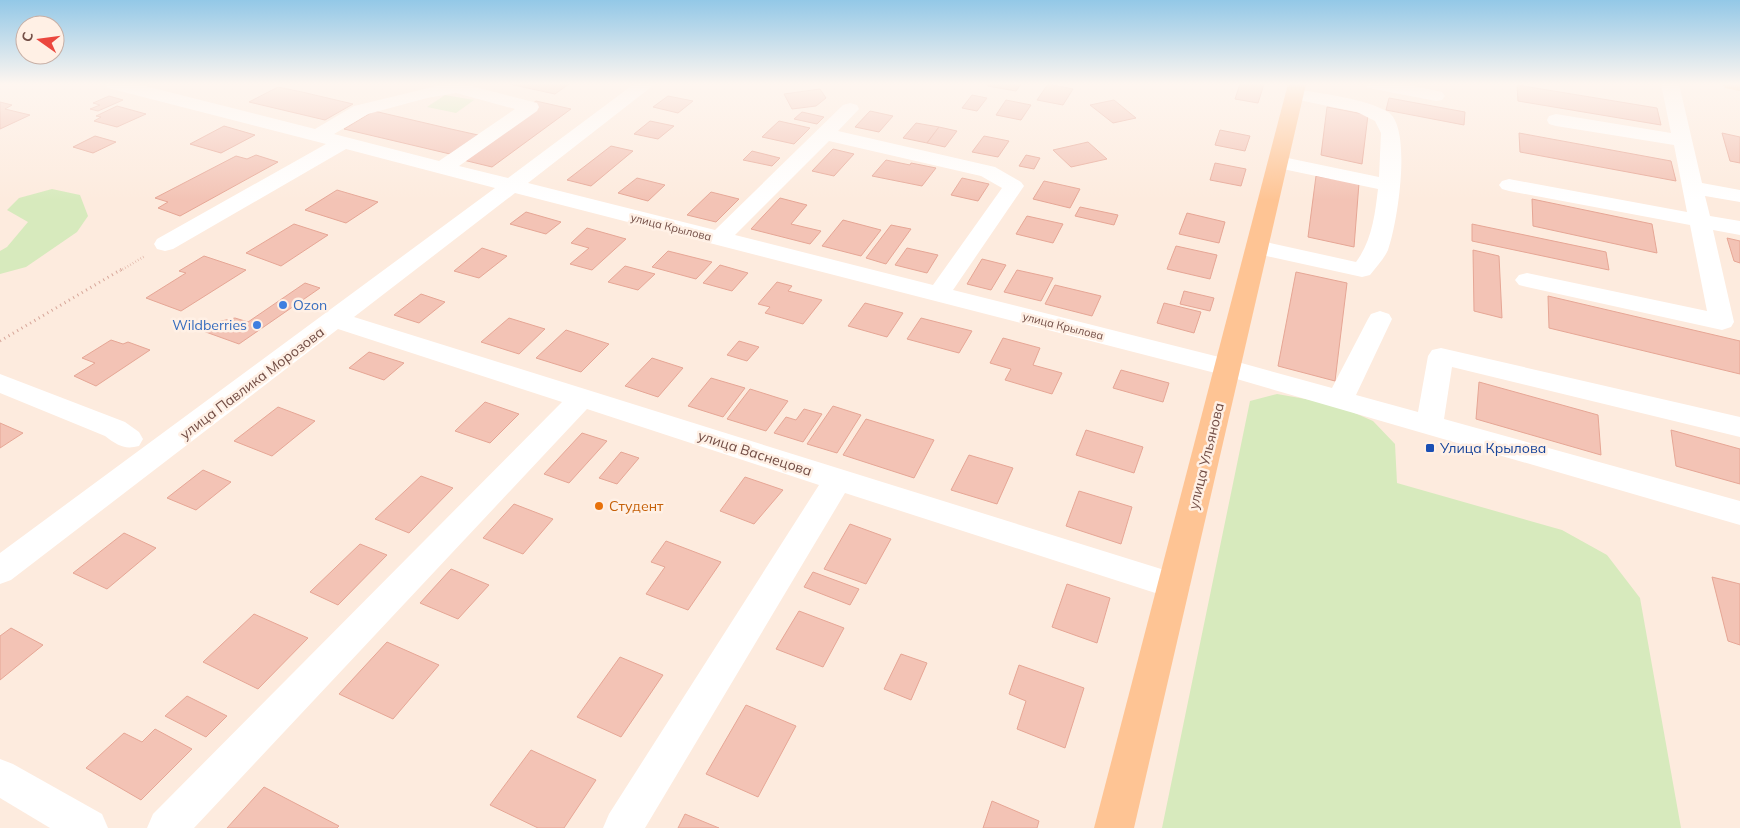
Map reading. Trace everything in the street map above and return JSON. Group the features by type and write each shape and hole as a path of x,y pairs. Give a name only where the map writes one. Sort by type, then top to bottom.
{"main road":[{"name":"улица Ульянова","path":"1114,828 1288,123"}],"street":[{"name":"улица Крылова","path":"265,123 1227,368 1740,513"},
{"path":"317,136 340,123"},
{"path":"442,168 507,123"},
{"name":"улица Павлика Морозова","path":"0,572 336,320 594,123"},
{"path":"719,239 836,123"},
{"path":"1257,247 1362,270 1376,251 1386,212 1391,133 1386,123"},
{"path":"1573,123 1682,140"},
{"path":"1527,280 1722,322 1678,123"},
{"path":"824,134 988,171 1014,186 938,294"},
{"path":"165,244 343,143"},
{"path":"1278,162 1389,185"},
{"path":"1509,185 1569,188 1699,220 1740,228"},
{"path":"1692,187 1740,196"},
{"path":"1340,400 1380,319"},
{"name":"улица Васнецова","path":"336,320 1174,586"},
{"path":"1429,425 1442,356 1740,427"},
{"path":"0,384 115,428 129,439"},
{"path":"167,828 582,398"},
{"path":"622,828 838,479"},
{"path":"0,777 88,828"}],"path":[{"path":"0,341 165,244"}],"green space":[{"path":"52,189 80,195 88,216 77,232 26,267 0,274 0,251 7,247 28,222 7,210 19,198"},
{"path":"1277,394 1334,404 1373,421 1395,444 1397,483 1562,530 1607,555 1640,598 1681,828 1162,828 1250,401"}],"building":[{"path":"0,123 14,123 0,129"},
{"path":"100,123 127,123 117,127"},
{"path":"355,123 424,123 478,135 450,154 344,129"},
{"path":"505,123 552,123 492,167 455,158"},
{"path":"648,123 674,126 658,139 634,134"},
{"path":"777,123 810,128 794,144 762,137"},
{"path":"859,123 887,123 879,132 855,127"},
{"path":"916,123 939,127 927,143 903,138"},
{"path":"1325,123 1367,123 1362,164 1321,155"},
{"path":"1647,123 1660,123 1661,125"},
{"path":"224,126 255,135 221,153 190,144"},
{"path":"939,127 957,131 945,147 927,143"},
{"path":"1220,130 1250,136 1245,151 1215,145"},
{"path":"1519,133 1671,161 1676,181 1520,152"},
{"path":"1722,133 1740,137 1740,163 1730,161"},
{"path":"95,136 116,142 93,153 73,147"},
{"path":"984,136 1009,141 998,157 972,152"},
{"path":"1088,142 1107,159 1071,167 1053,150"},
{"path":"611,146 633,151 591,186 567,180"},
{"path":"833,149 854,154 834,176 812,171"},
{"path":"752,151 780,158 772,166 743,160"},
{"path":"256,155 278,162 180,216 158,208 168,202 155,198 236,156 247,159"},
{"path":"1026,155 1040,158 1034,169 1019,166"},
{"path":"886,160 936,168 922,186 872,176"},
{"path":"1215,163 1246,169 1241,186 1210,180"},
{"path":"1316,176 1359,183 1354,247 1308,237"},
{"path":"637,178 665,185 648,201 618,193"},
{"path":"962,178 989,184 978,201 951,195"},
{"path":"1044,181 1080,189 1070,208 1033,199"},
{"path":"337,190 378,202 346,223 305,210"},
{"path":"711,192 739,199 716,222 687,215"},
{"path":"780,198 807,205 791,224 821,231 810,244 751,229"},
{"path":"1532,199 1652,224 1657,253 1533,226"},
{"path":"1080,207 1118,215 1114,225 1075,216"},
{"path":"526,212 561,222 546,234 510,224"},
{"path":"1187,213 1225,222 1219,243 1179,234"},
{"path":"1027,216 1063,224 1053,243 1016,234"},
{"path":"843,220 881,230 861,256 822,246"},
{"path":"294,224 328,235 281,266 246,253"},
{"path":"1472,224 1606,252 1609,270 1472,241"},
{"path":"891,225 911,229 886,264 866,258"},
{"path":"587,228 626,239 592,270 570,264 589,248 571,243"},
{"path":"1727,238 1740,241 1740,263 1734,261"},
{"path":"1176,246 1217,255 1210,279 1167,269"},
{"path":"482,248 507,256 479,278 454,271"},
{"path":"907,248 938,255 927,273 895,265"},
{"path":"1473,250 1499,256 1502,318 1474,311"},
{"path":"668,251 712,262 696,279 652,267"},
{"path":"204,256 246,270 181,311 146,298 186,273 179,271"},
{"path":"982,259 1006,265 991,290 967,284"},
{"path":"720,265 748,273 732,291 703,283"},
{"path":"625,266 655,274 638,290 608,282"},
{"path":"1017,270 1053,278 1041,301 1004,292"},
{"path":"1296,272 1347,283 1335,381 1278,366"},
{"path":"777,282 792,286 788,291 822,300 803,324 765,313 770,307 758,304"},
{"path":"305,283 320,288 239,344 203,331 217,322 235,318 248,322"},
{"path":"1055,285 1101,296 1092,316 1045,304"},
{"path":"1184,291 1214,298 1210,311 1180,304"},
{"path":"421,294 445,302 419,323 394,315"},
{"path":"1548,296 1740,341 1740,374 1549,328"},
{"path":"865,303 903,313 887,337 848,326"},
{"path":"1164,303 1201,312 1194,333 1157,323"},
{"path":"509,318 545,329 519,354 481,342"},
{"path":"921,318 972,331 959,353 907,339"},
{"path":"566,330 609,344 581,372 536,358"},
{"path":"1003,338 1040,348 1033,365 1062,373 1052,394 1005,380 1011,369 990,363"},
{"path":"111,340 123,344 128,342 150,350 96,386 74,376 95,363 82,358"},
{"path":"739,341 759,347 747,361 727,355"},
{"path":"369,352 404,363 384,380 349,368"},
{"path":"652,358 683,368 658,397 625,386"},
{"path":"1121,370 1169,383 1163,402 1113,388"},
{"path":"711,378 745,388 723,417 688,406"},
{"path":"1479,382 1598,415 1601,455 1476,419"},
{"path":"750,389 788,401 766,431 727,419"},
{"path":"485,402 519,414 490,443 455,431"},
{"path":"833,406 861,415 837,453 807,444"},
{"path":"278,407 315,421 272,456 234,441"},
{"path":"804,409 822,414 803,442 774,433 786,417 796,420"},
{"path":"866,419 934,440 914,478 843,455"},
{"path":"0,423 23,433 0,448"},
{"path":"1086,430 1143,447 1134,473 1076,455"},
{"path":"1671,430 1740,449 1740,484 1676,466"},
{"path":"582,433 607,441 569,483 544,474"},
{"path":"621,452 639,458 617,484 599,478"},
{"path":"969,455 1013,468 997,504 951,490"},
{"path":"203,470 231,482 196,510 167,498"},
{"path":"421,476 453,488 409,533 375,519"},
{"path":"745,477 783,490 754,524 720,511"},
{"path":"1079,491 1132,507 1121,544 1066,526"},
{"path":"514,504 553,519 523,554 483,538"},
{"path":"850,524 891,539 866,584 824,569"},
{"path":"124,533 156,548 107,589 73,573"},
{"path":"666,541 721,562 688,610 646,594 665,567 651,562"},
{"path":"360,544 387,555 338,605 310,592"},
{"path":"451,569 489,585 458,619 420,603"},
{"path":"813,572 859,589 850,605 804,587"},
{"path":"1712,577 1740,584 1740,645 1728,641"},
{"path":"1067,584 1110,598 1097,643 1052,627"},
{"path":"799,611 844,628 823,667 776,649"},
{"path":"254,614 308,638 258,689 203,662"},
{"path":"11,628 43,645 0,680 0,636"},
{"path":"387,642 439,665 393,719 339,694"},
{"path":"901,654 927,663 911,700 884,689"},
{"path":"620,657 663,675 621,737 577,717"},
{"path":"1019,665 1084,688 1065,748 1017,729 1026,701 1009,694"},
{"path":"187,696 227,716 206,737 165,716"},
{"path":"746,705 796,726 758,797 706,774"},
{"path":"155,729 192,749 141,800 86,768 124,733 142,742"},
{"path":"531,750 596,780 564,828 538,828 490,805"},
{"path":"264,787 339,826 337,828 227,828"},
{"path":"992,801 1039,821 1037,828 983,828"},
{"path":"685,814 719,828 678,828"}],"place":[{"name":"Ozon","path":"283,305"},
{"name":"Wildberries","path":"257,325"},
{"name":"Улица Крылова","path":"1430,448"},
{"name":"Студент","path":"599,506"}]}
